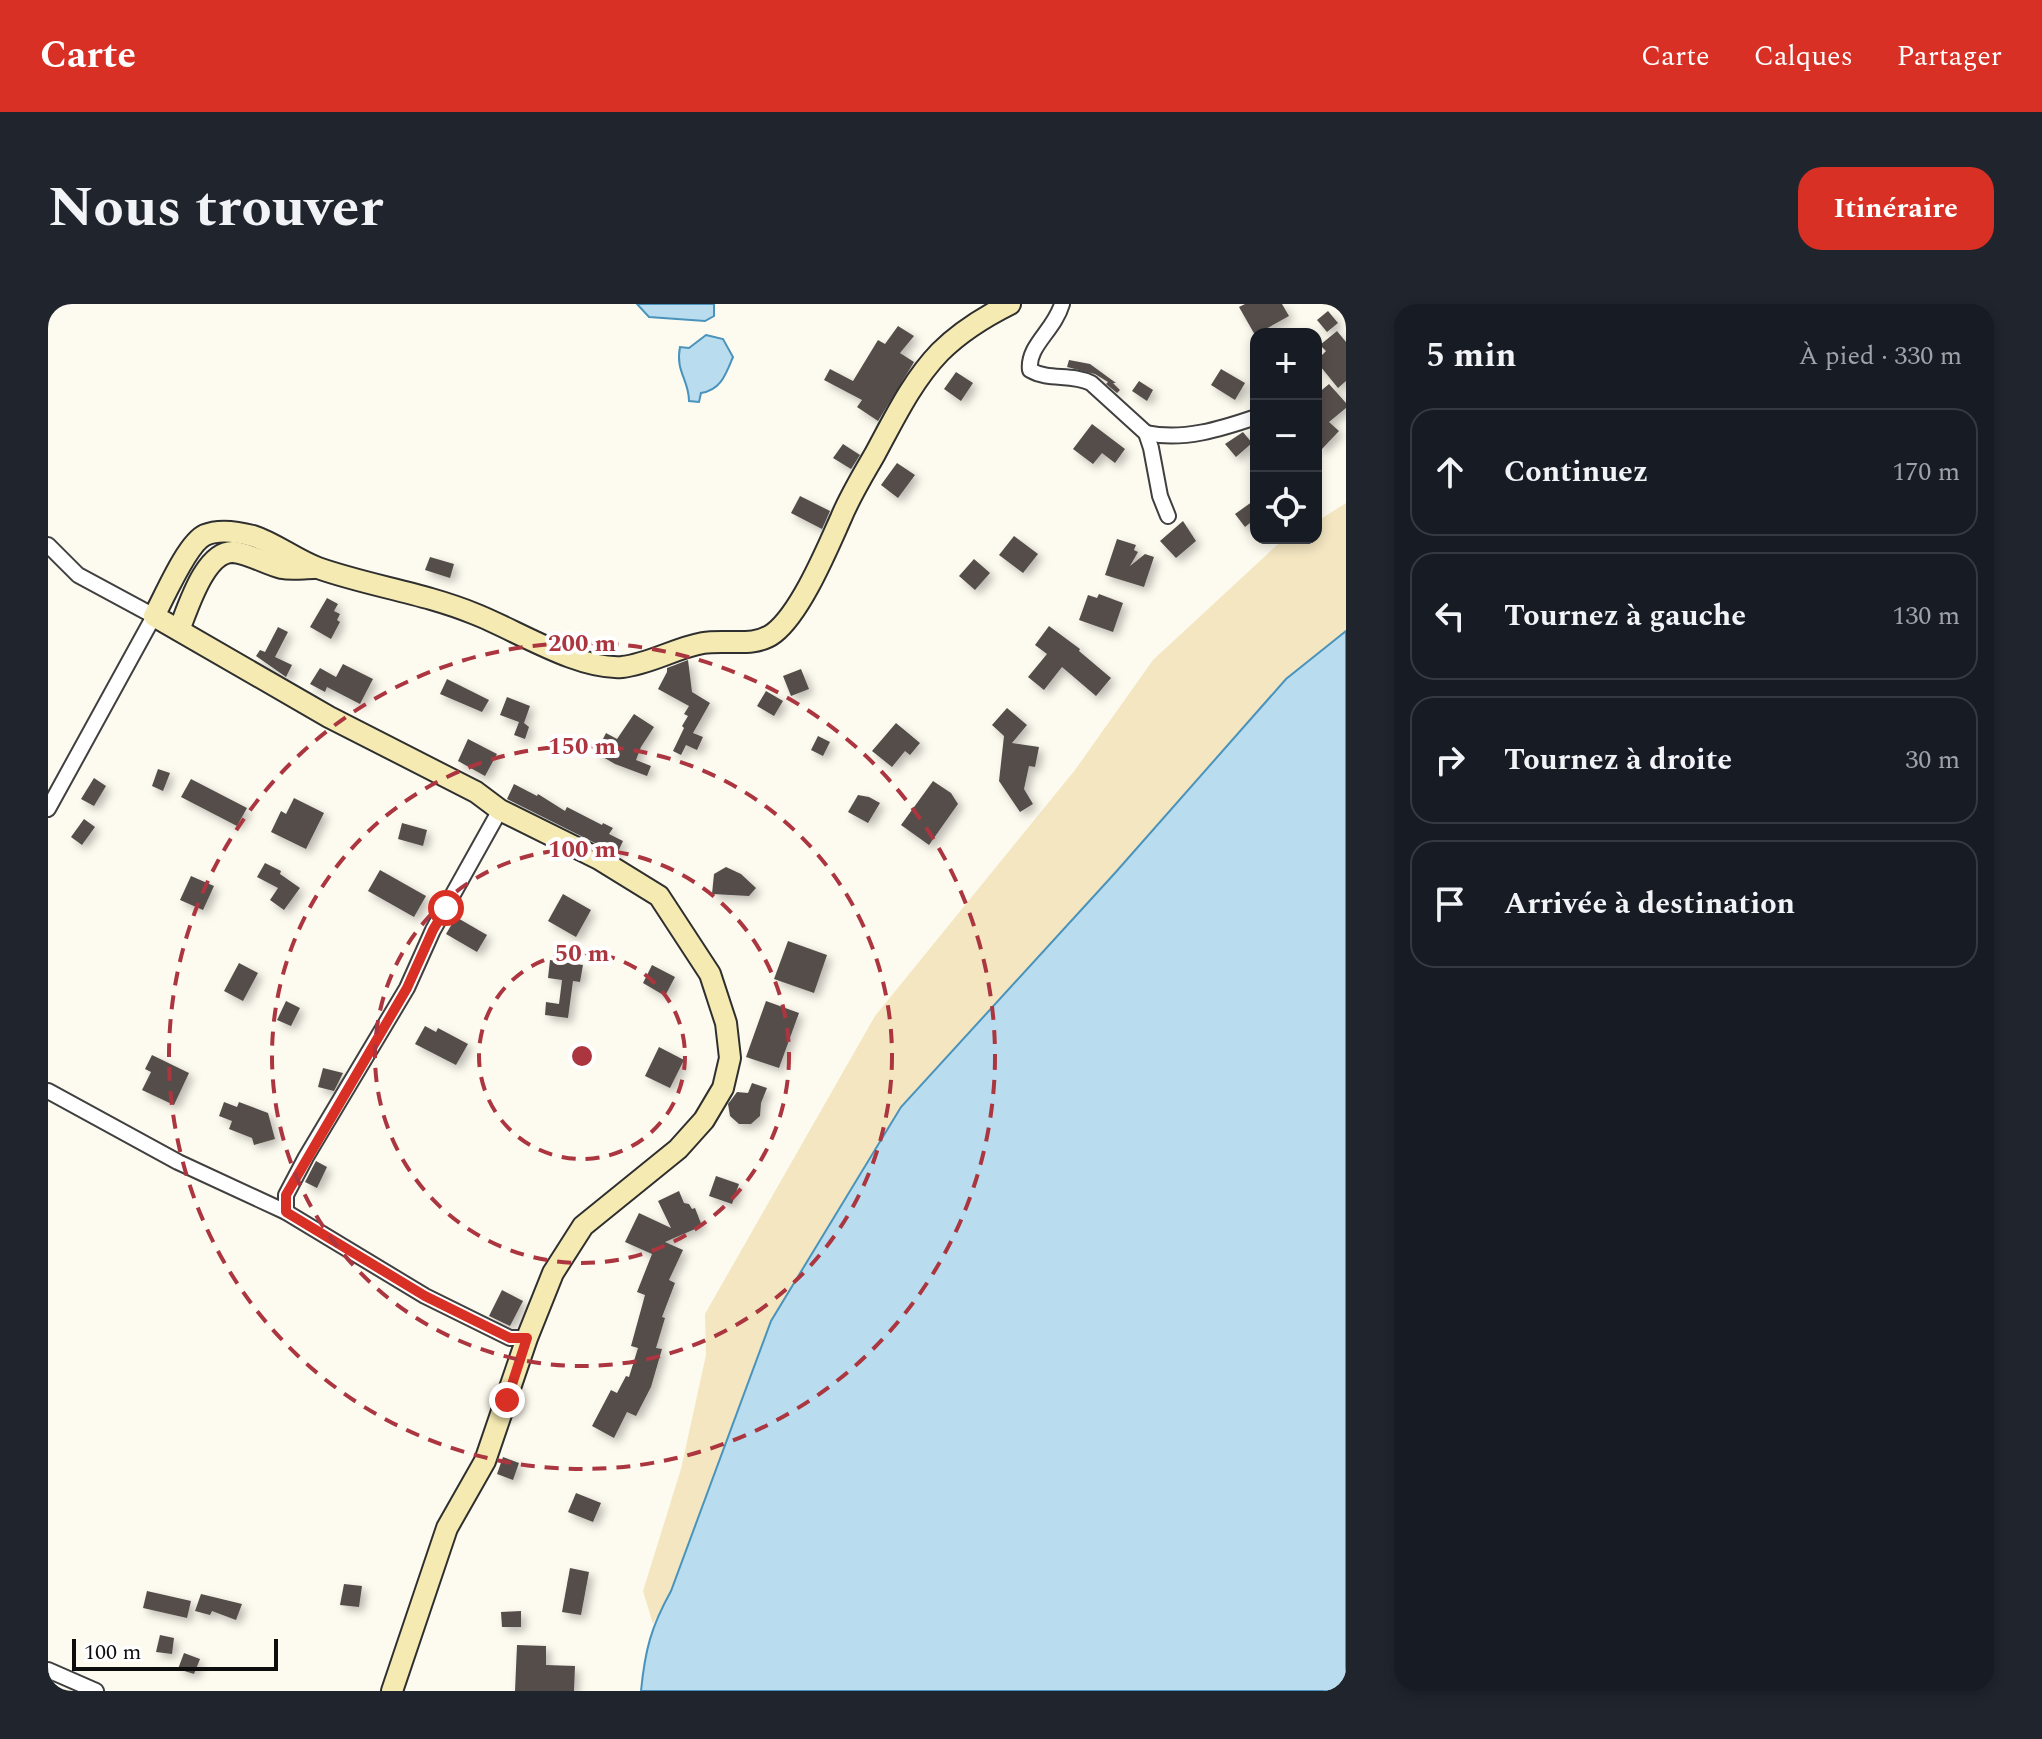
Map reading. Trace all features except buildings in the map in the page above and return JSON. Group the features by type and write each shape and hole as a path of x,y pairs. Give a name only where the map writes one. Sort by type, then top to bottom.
{"street":[{"path":"48,809 191,547 203,536 227,532 256,537 317,567 462,609 558,652 606,667 644,662 706,642 764,639 781,627 796,605 893,420 925,370 943,350 1010,304"},
{"path":"1062,304 1053,326 1032,351 1030,370 1039,375 1081,378 1091,383 1146,433 1159,436 1201,433 1250,419"},
{"path":"1146,433 1160,496 1168,516"},
{"path":"203,536 209,565"},
{"path":"48,545 78,575 329,717 476,792 500,810 599,859 659,896 710,974 726,1023 730,1058 723,1088 704,1120 678,1149 583,1226 553,1273 485,1461 447,1528 392,1691"},
{"path":"179,630 209,565 225,553 235,552 284,568 317,567"},
{"path":"286,1212 286,1195 306,1157 407,988 433,930 500,810"},
{"path":"48,1091 178,1162 286,1212 425,1296 510,1338 527,1338"},
{"path":"48,1670 96,1691"}],"sand":[{"path":"1346,503 1346,631 1286,679 1115,873 771,1321 671,1591 653,1624 643,1591 681,1469 706,1355 705,1314 875,1016 1075,770 1153,660 1277,545 1322,544 1322,518"}],"water":[{"path":"637,304 714,304 714,316 705,321 649,317"},
{"path":"706,335 723,339 733,357 718,385 701,393 699,402 689,401 679,363 680,347 689,348"},
{"path":"1346,631 1346,1691 641,1691 647,1651 658,1616 671,1591 771,1321 901,1107 1115,873 1286,679"}],"route":[{"path":"446,908 407,988 306,1157 286,1195 286,1212 425,1296 510,1338 527,1338 507,1400"}]}
